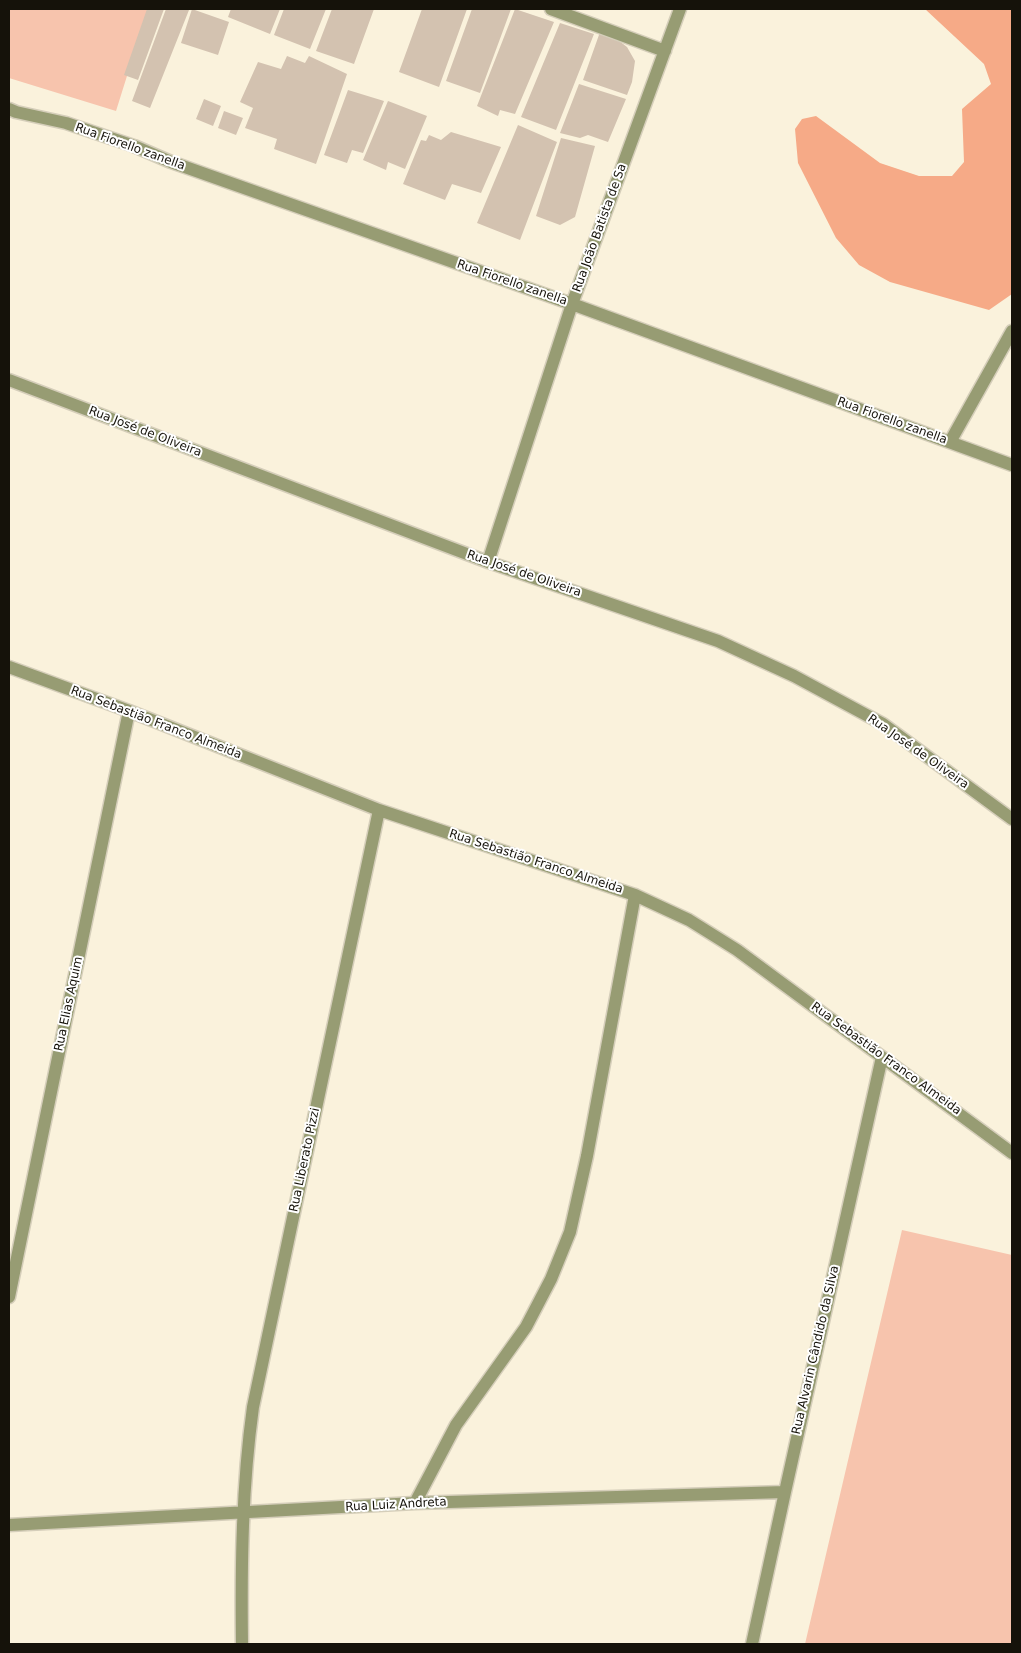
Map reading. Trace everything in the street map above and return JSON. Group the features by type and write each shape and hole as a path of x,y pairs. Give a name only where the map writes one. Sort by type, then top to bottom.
{"street":[{"path":"551,9 665,51"},
{"name":"Rua João Batista de Sa","path":"488,562 572,304 680,9"},
{"name":"Rua Fiorello zanella","path":"9,109 66,123 134,146 171,162 572,304 1012,465"},
{"path":"950,442 1012,331"},
{"name":"Rua José de Oliveira","path":"9,380 488,562 718,641 794,676 883,724 1012,819"},
{"name":"Rua Sebastião Franco Almeida","path":"9,667 129,711 379,810 635,895 689,920 737,950 1012,1153"},
{"name":"Rua Elias Aquim","path":"9,1297 129,711"},
{"name":"Rua Liberato Pizzi","path":"242,1644 241,1578 246,1455 253,1407 379,810"},
{"path":"415,1503 456,1425 526,1327 551,1279 570,1232 588,1147 635,895"},
{"name":"Rua Alvarin Cândido da Silva","path":"752,1644 784,1492 882,1057"},
{"name":"Rua Luiz Andreta","path":"9,1525 415,1503 784,1492"}],"shaded area":[{"path":"9,9 148,9 116,111 9,78"},
{"path":"925,9 1012,9 1012,294 989,310 890,282 859,265 836,238 798,163 795,129 802,119 816,116 880,163 919,176 952,176 964,162 962,109 991,84 984,64"},
{"path":"902,1230 1012,1255 1012,1644 805,1644"}],"building":[{"path":"147,9 164,9 138,80 124,75"},
{"path":"166,9 189,10 150,108 132,101"},
{"path":"192,9 229,22 218,55 181,43"},
{"path":"231,9 280,9 270,34 228,17"},
{"path":"284,9 326,9 310,49 274,35"},
{"path":"332,9 374,9 354,64 316,51"},
{"path":"422,9 467,9 439,87 399,72"},
{"path":"472,9 511,9 480,93 446,81"},
{"path":"515,9 554,22 515,114 500,110 498,116 477,106"},
{"path":"560,23 594,34 556,130 521,117"},
{"path":"600,32 614,37 627,47 635,61 632,82 627,95 583,80"},
{"path":"287,56 305,63 309,56 347,74 316,164 274,149 277,139 245,128 253,108 240,102 258,62 281,69"},
{"path":"579,84 626,99 608,142 588,135 580,138 560,133"},
{"path":"348,90 384,101 363,153 352,150 347,163 324,155"},
{"path":"204,99 221,106 213,126 196,119"},
{"path":"388,101 427,116 405,169 388,162 386,170 363,160"},
{"path":"224,111 243,118 236,135 218,128"},
{"path":"518,125 557,142 520,240 477,223"},
{"path":"451,132 501,147 481,193 452,184 445,200 403,184 421,140 426,141 429,135 441,140"},
{"path":"561,138 595,146 575,217 560,225 536,216"}]}
